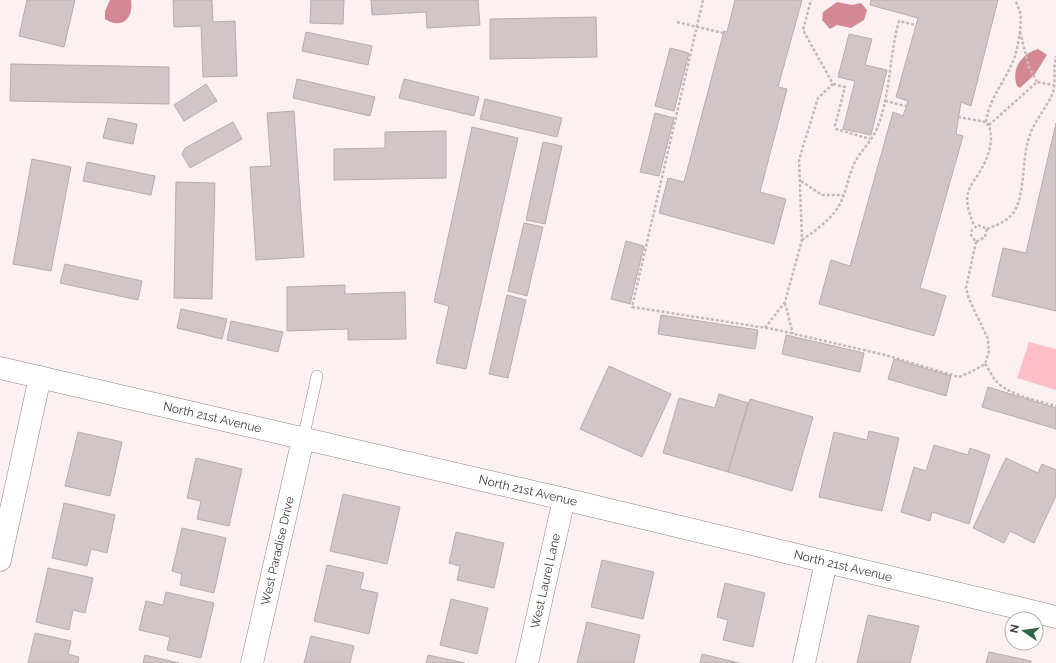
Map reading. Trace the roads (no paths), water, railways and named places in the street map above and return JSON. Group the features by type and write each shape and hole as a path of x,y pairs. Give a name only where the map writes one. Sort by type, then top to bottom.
{"street":[{"name":"North 21st Avenue","path":"0,368 564,499 1056,617"},
{"path":"0,560 40,377"},
{"name":"West Paradise Drive","path":"252,663 303,439"},
{"name":"West Laurel Lane","path":"527,663 564,499"},
{"path":"804,663 826,562"}],"lane":[{"path":"303,439 317,376"}]}
